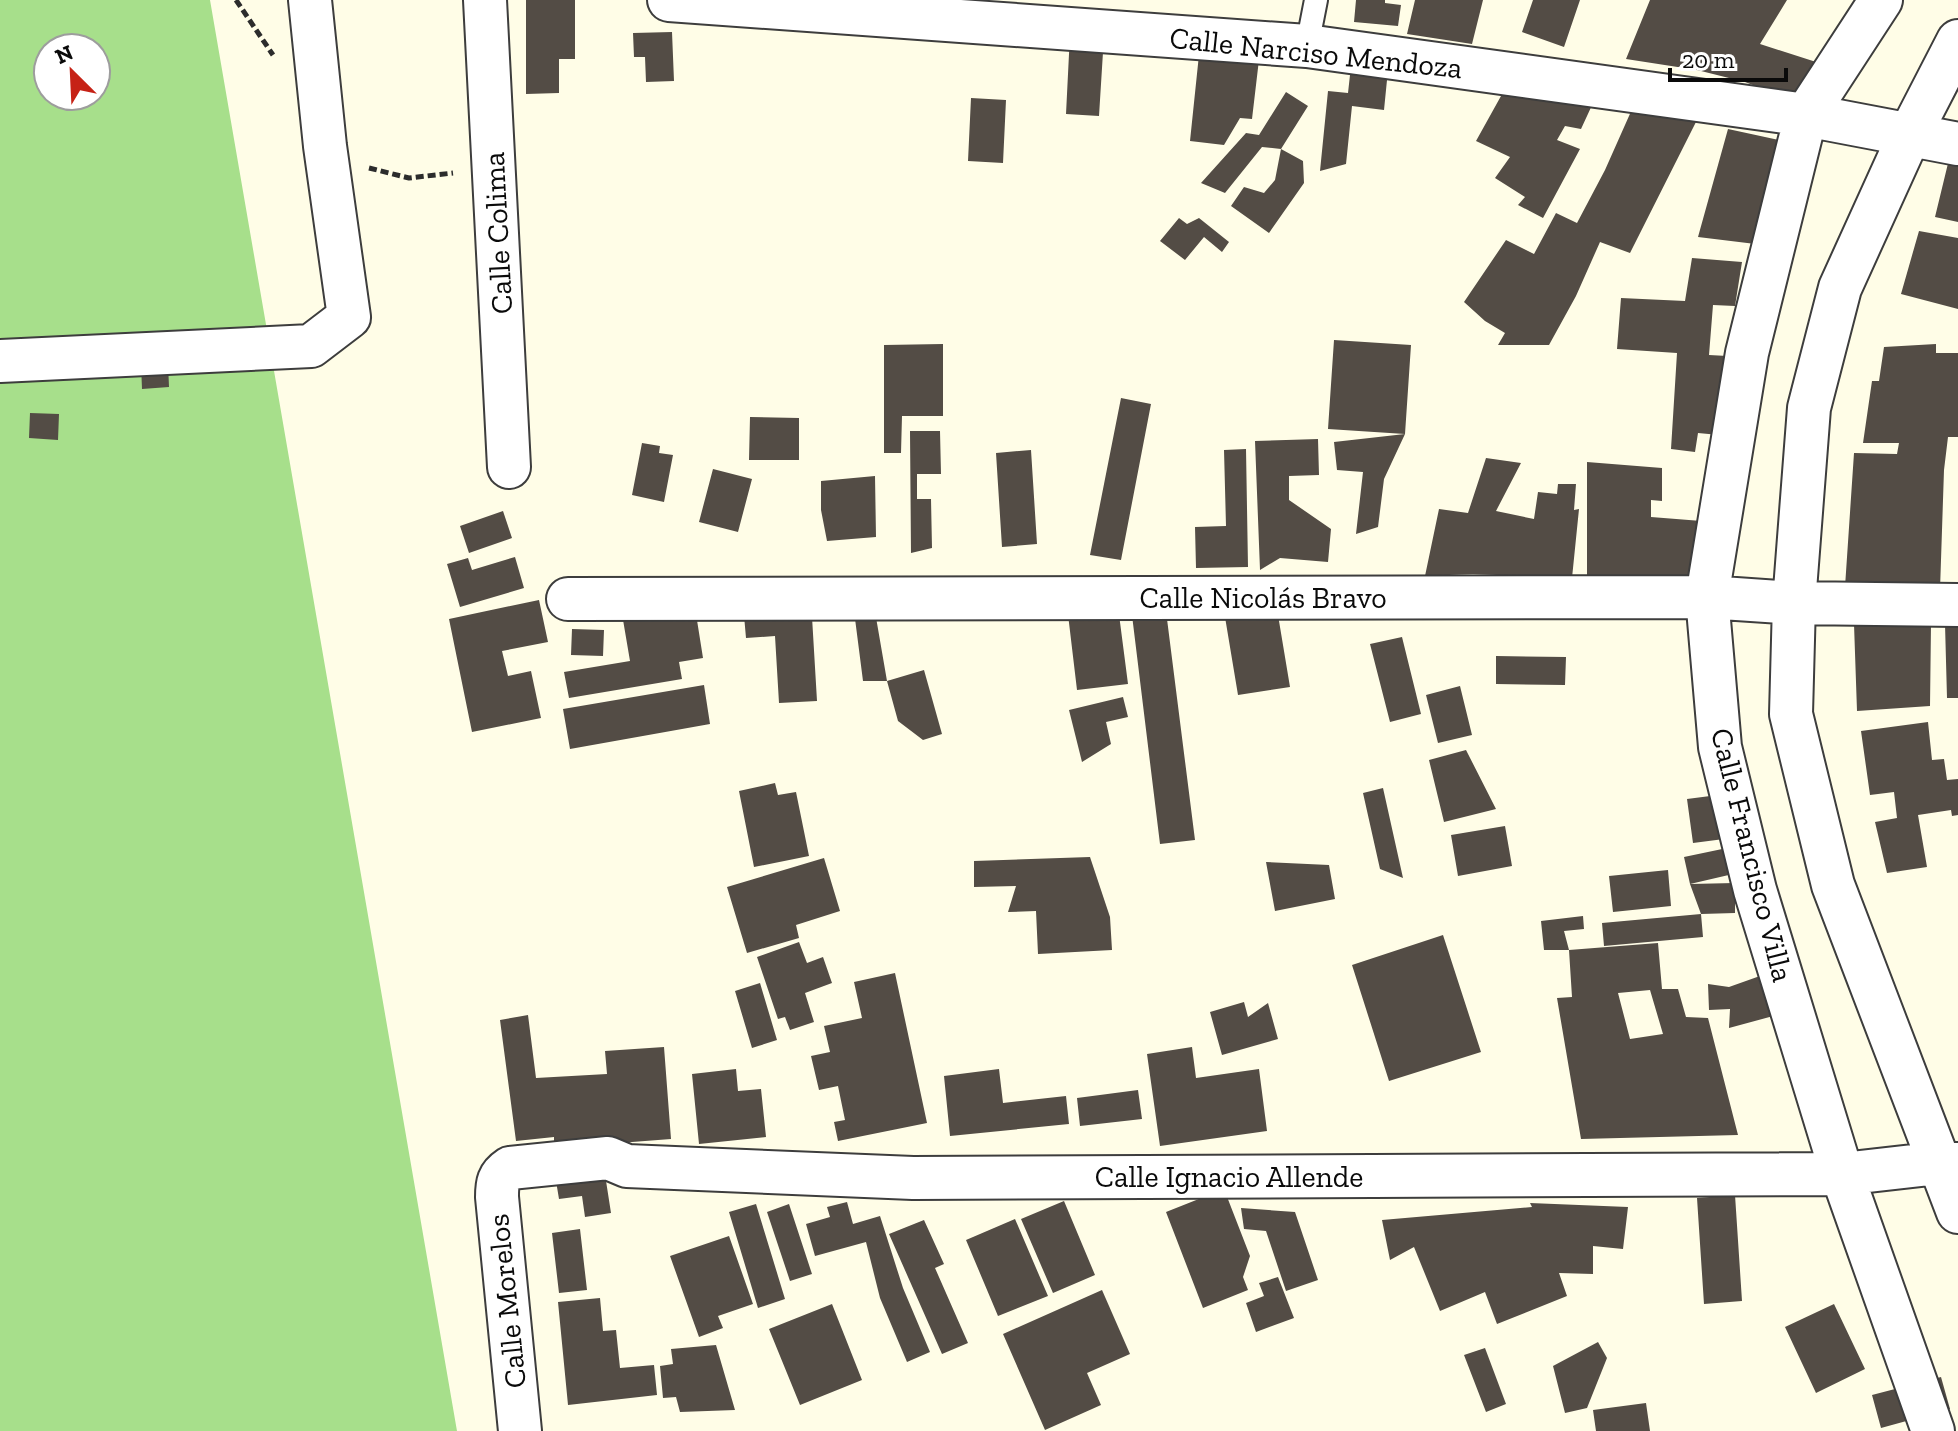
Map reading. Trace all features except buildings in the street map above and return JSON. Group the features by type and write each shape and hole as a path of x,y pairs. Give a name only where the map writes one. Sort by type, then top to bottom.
{"street":[{"path":"1,349 311,346 349,317 325,146 310,0"},
{"name":"Calle Colima","path":"485,0 509,467"},
{"name":"Calle Narciso Mendoza","path":"669,0 1069,15 1806,115 1958,144"},
{"name":"Calle Francisco Villa","path":"1881,0 1806,115 1747,353 1707,597 1720,747 1755,890 1842,1174 1933,1431"},
{"path":"1958,41 1909,136 1840,288 1809,408 1794,603 1791,714 1833,885 1948,1163 1958,1212"},
{"name":"Calle Nicolás Bravo","path":"568,599 1707,597 1794,603 1958,605"},
{"name":"Calle Ignacio Allende","path":"503,1173 510,1168 608,1158 627,1166 913,1178 1842,1174 1948,1163"},
{"name":"Calle Morelos","path":"503,1173 497,1181 497,1197 520,1431"}],"lane":[{"path":"1307,46 1316,0"}],"green space":[{"path":"0,0 210,0 457,1431 0,1431"}]}
